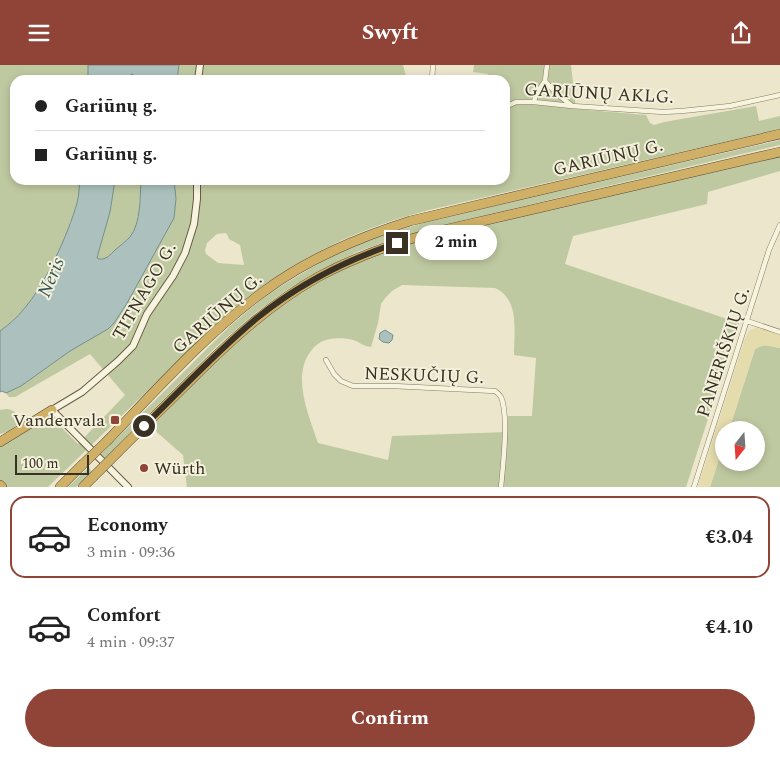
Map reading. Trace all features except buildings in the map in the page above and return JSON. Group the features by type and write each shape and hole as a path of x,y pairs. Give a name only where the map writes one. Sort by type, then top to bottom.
{"highway":[{"name":"GARIŪNŲ G.","path":"60,487 202,345 244,306 286,276 341,246 410,221 780,134"},
{"name":"GARIŪNŲ G.","path":"84,487 210,361 258,318 293,292 316,278 363,255 435,232 780,152"},
{"path":"0,442 52,411"}],"street":[{"path":"534,101 536,94 545,81 547,65"},
{"path":"545,81 572,106"},
{"name":"GARIŪNŲ AKLG.","path":"510,105 516,102 534,101 572,106 663,112 730,106 780,95"},
{"name":"TITNAGO G.","path":"52,411 82,392 133,346 147,313 173,276 185,253 192,234 195,218 198,185"},
{"name":"PANERIŠKIŲ G.","path":"694,487 770,250 780,225"},
{"path":"747,321 780,332"},
{"name":"NESKUČIŲ G.","path":"326,360 334,374 341,381 353,386 495,391 501,397 505,418 501,487"},
{"path":"52,411 128,487"}],"green space":[{"path":"0,65 88,65 88,75 10,75 10,185 80,185 78,200 73,216 47,274 21,313 0,331"},
{"path":"179,65 403,65 406,75 178,75"},
{"path":"474,65 571,65 576,109 646,115 650,123 654,125 756,106 759,121 780,116 780,129 429,210 374,227 348,238 299,263 275,278 251,294 228,313 48,487 0,487 0,444 50,416 78,444 125,395 90,354 15,397 9,397 6,393 21,386 70,351 108,329 114,323 174,218 176,199 175,185 510,185 510,75 473,72","holes":["225,233 229,239 240,245 244,265 218,263 206,254 207,243 217,234"]},
{"path":"780,140 780,145 432,228 395,238 357,252 285,291 253,315 217,346 105,458 101,454 230,326 268,294 326,259 373,238 426,222"},
{"path":"780,156 780,171 708,192 707,204 573,236 565,264 739,323 686,487 187,487 183,455 152,428 209,369 266,317 308,287 358,262 446,234","holes":["402,285 495,288 509,300 512,308 515,327 514,355 536,358 532,416 508,416 508,432 392,436 388,460 318,443 307,409 302,384 302,372 305,361 317,345 327,340 342,338 371,347 381,304 392,291"]},
{"path":"114,185 141,185 139,210 136,225 131,236 108,257 100,260 97,258 110,212"},
{"path":"765,345 780,348 780,487 710,487 715,471 765,471 765,421 732,421 755,349"},
{"path":"7,409 16,413 19,423 10,431 0,434 0,410"},
{"path":"89,467 92,472 76,487 68,487"}],"sand":[{"path":"757,327 780,335 780,348 764,346 755,349 732,421 719,421 745,338 749,331"},
{"path":"715,433 715,471 710,487 698,487"}],"water":[{"path":"88,65 179,65 178,75 88,75"},
{"name":"Neris","path":"80,185 114,185 110,212 97,258 104,259 130,237 134,231 139,210 141,185 175,185 176,199 174,218 114,323 108,329 70,351 21,386 6,393 0,392 0,331 21,313 47,274 62,244 78,200"},
{"path":"385,330 393,335 389,343 379,339 380,333"}],"place":[{"name":"Vandenvala","path":"115,420"},
{"name":"Würth","path":"144,468"}],"route":[{"path":"144,426 239,333 274,305 338,266 397,243"}]}
